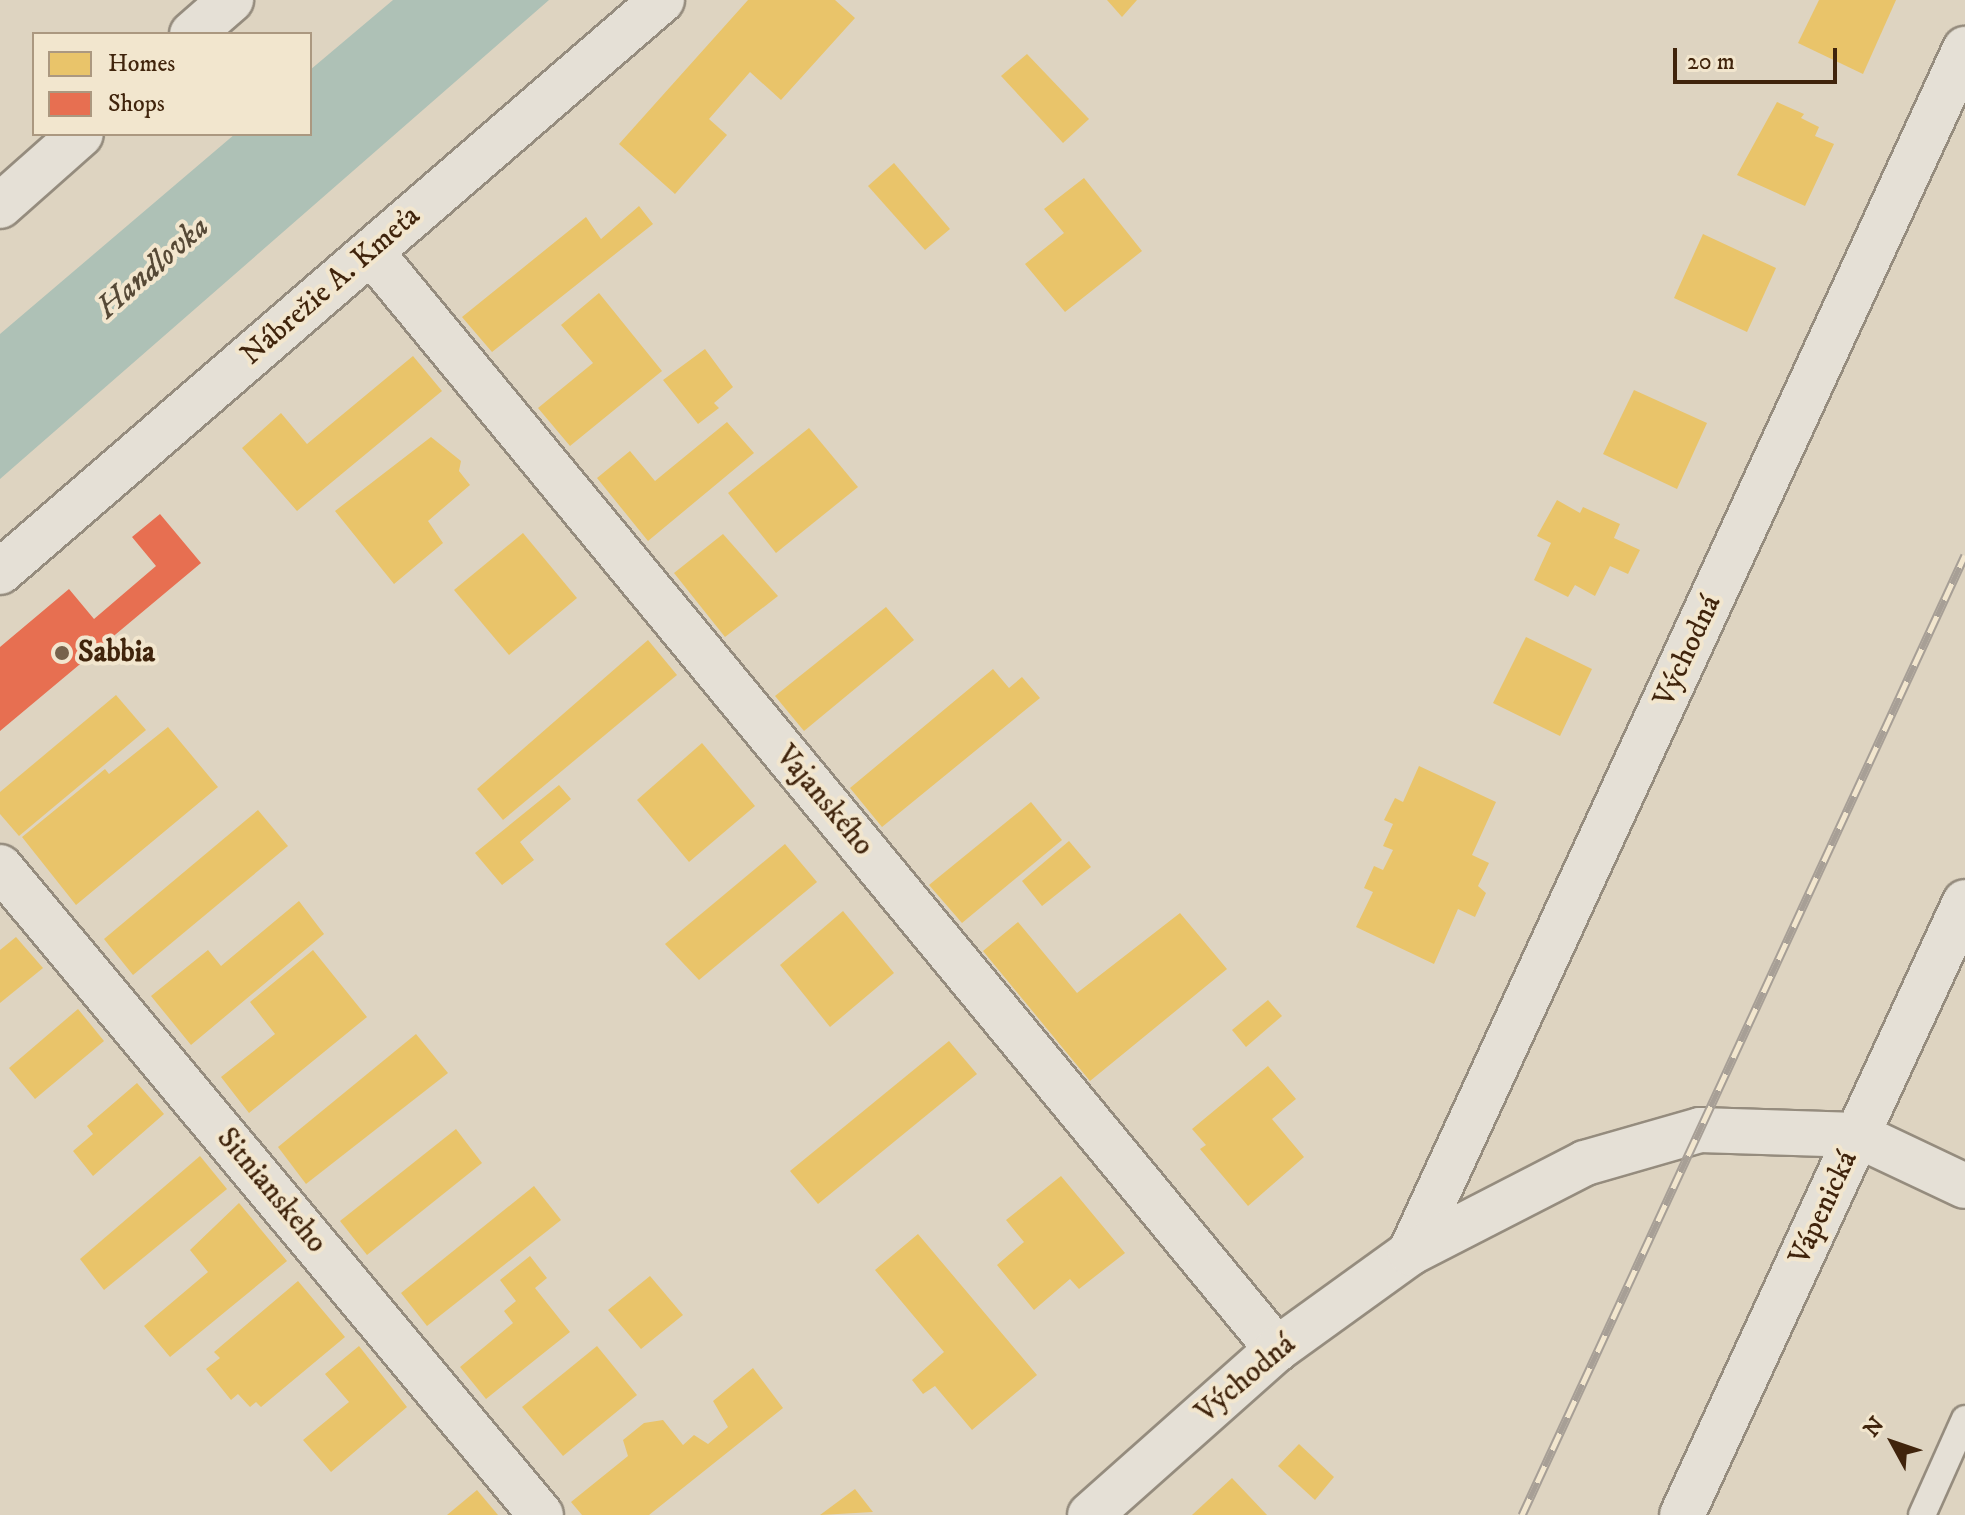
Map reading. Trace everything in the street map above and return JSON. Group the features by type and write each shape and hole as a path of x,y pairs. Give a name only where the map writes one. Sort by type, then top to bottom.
{"street":[{"path":"194,32 231,0"},
{"name":"Nábrežie A. Kmeťa","path":"0,572 662,0"},
{"name":"Východná","path":"1410,1253 1965,49"},
{"path":"0,206 79,136"},
{"name":"Vajanského","path":"371,252 1277,1349"},
{"name":"Sitnianskeho","path":"0,867 541,1515"},
{"name":"Vápenická","path":"1682,1515 1965,902"},
{"name":"Východná","path":"1090,1515 1277,1349 1410,1253 1585,1163 1700,1130 1857,1135"},
{"path":"1857,1135 1965,1186"}],"lane":[{"path":"1922,1515 1965,1419"}],"water":[{"name":"Handlovka","path":"393,0 549,0 0,479 0,334 233,136 312,136 312,68"}],"building: Homes":[{"path":"748,0 835,0 855,18 781,100 750,72 709,119 727,135 675,194 619,144"},
{"path":"1107,0 1137,0 1122,17"},
{"path":"1819,0 1896,0 1863,74 1798,43"},
{"path":"1027,54 1089,119 1063,143 1001,76"},
{"path":"1777,102 1804,114 1801,118 1819,127 1815,136 1834,144 1805,206 1737,175"},
{"path":"894,163 950,229 925,250 868,186"},
{"path":"1084,178 1142,251 1065,312 1025,264 1064,233 1044,209"},
{"path":"639,206 653,224 492,352 462,317 586,217 601,239"},
{"path":"1703,234 1776,268 1747,332 1674,298"},
{"path":"599,293 662,371 570,446 538,408 593,363 561,325"},
{"path":"705,349 733,387 714,403 719,408 698,424 663,380"},
{"path":"413,356 442,391 297,511 242,448 281,413 307,444"},
{"path":"1634,390 1707,423 1677,489 1603,454"},
{"path":"727,422 754,453 648,541 597,478 630,451 655,481"},
{"path":"809,428 858,487 776,553 728,493"},
{"path":"431,437 461,461 459,471 470,485 428,521 443,543 394,584 335,511"},
{"path":"1557,500 1580,513 1583,507 1620,524 1614,538 1640,550 1628,574 1610,566 1595,596 1575,585 1568,597 1534,580 1551,543 1537,536"},
{"path":"523,533 577,598 509,655 454,590"},
{"path":"723,534 778,596 725,637 674,573"},
{"path":"886,607 914,640 804,731 775,696"},
{"path":"1526,637 1592,669 1560,736 1493,703"},
{"path":"648,640 677,675 503,820 477,789"},
{"path":"993,669 1009,688 1022,677 1040,698 882,827 850,788"},
{"path":"116,695 146,730 19,836 0,814 0,792"},
{"path":"168,727 218,787 76,905 22,837 105,769 109,774"},
{"path":"702,743 755,806 689,862 637,800"},
{"path":"1419,766 1496,802 1472,855 1489,863 1478,886 1486,893 1475,917 1458,909 1434,964 1356,927 1373,892 1364,888 1374,866 1383,870 1393,850 1383,846 1393,824 1384,820 1395,798 1403,802"},
{"path":"559,785 571,799 520,842 534,860 502,885 475,853"},
{"path":"1031,802 1062,840 962,923 929,885"},
{"path":"258,810 288,846 133,975 104,939"},
{"path":"1069,841 1091,867 1042,906 1022,881"},
{"path":"785,844 817,882 699,980 665,944"},
{"path":"299,901 324,934 191,1045 151,996 208,950 221,966"},
{"path":"843,911 894,973 830,1027 780,965"},
{"path":"1180,913 1227,969 1090,1081 983,951 1018,922 1077,993"},
{"path":"16,937 43,968 0,1003 0,950"},
{"path":"313,950 367,1017 249,1113 221,1077 275,1034 250,1002"},
{"path":"1268,1000 1282,1016 1246,1047 1232,1030"},
{"path":"78,1009 104,1041 35,1099 9,1068"},
{"path":"416,1034 448,1073 306,1184 278,1147"},
{"path":"949,1041 977,1074 818,1204 790,1171"},
{"path":"1268,1066 1296,1099 1272,1119 1304,1157 1248,1206 1200,1149 1206,1145 1192,1129"},
{"path":"137,1083 164,1114 93,1176 73,1151 93,1134 87,1126"},
{"path":"456,1129 482,1163 367,1255 340,1221"},
{"path":"200,1156 227,1189 104,1290 80,1259"},
{"path":"1061,1176 1125,1253 1079,1289 1070,1279 1034,1310 997,1265 1024,1242 1006,1220"},
{"path":"534,1186 561,1220 427,1326 401,1293"},
{"path":"239,1203 287,1261 170,1357 144,1326 208,1272 190,1250"},
{"path":"918,1234 1037,1375 972,1430 935,1386 923,1394 912,1380 944,1352 875,1270"},
{"path":"530,1256 547,1278 535,1288 570,1332 486,1399 460,1367 513,1323 504,1311 516,1301 500,1280"},
{"path":"650,1276 683,1315 641,1349 608,1310"},
{"path":"298,1281 345,1337 261,1407 256,1402 250,1407 238,1394 231,1400 206,1369 220,1358 214,1352"},
{"path":"359,1346 407,1407 331,1472 303,1440 349,1402 325,1374"},
{"path":"597,1346 637,1395 563,1456 522,1407"},
{"path":"753,1368 783,1408 649,1515 582,1515 571,1502 628,1456 623,1440 644,1423 663,1420 683,1445 694,1435 708,1444 728,1427 713,1401"},
{"path":"1299,1444 1334,1477 1315,1500 1278,1466"},
{"path":"1232,1478 1267,1515 1192,1515"},
{"path":"855,1489 873,1512 820,1515"},
{"path":"477,1490 498,1515 447,1515"}],"building: Shops":[{"path":"160,514 201,563 0,731 0,647 69,589 94,619 156,566 132,537"}],"railway":[{"path":"1522,1515 1965,555"}],"place":[{"name":"Sabbia","path":"62,653"}]}
